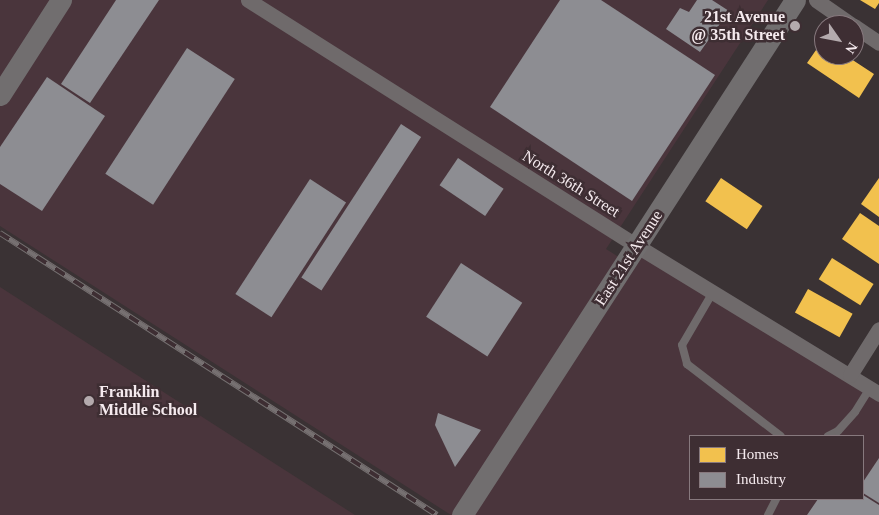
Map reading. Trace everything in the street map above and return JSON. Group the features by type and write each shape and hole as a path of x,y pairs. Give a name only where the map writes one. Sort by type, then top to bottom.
{"street":[{"path":"0,95 61,0"},
{"name":"North 36th Street","path":"248,0 637,246 875,391"},
{"name":"East 21st Avenue","path":"462,515 795,0"},
{"path":"816,0 837,15"},
{"path":"864,33 879,43"},
{"path":"850,375 879,330"}],"lane":[{"path":"713,292 682,345 687,364 780,435"},
{"path":"830,435 838,431 875,391"},
{"path":"768,515 776,500"}],"shaded area":[{"path":"0,0 768,0 606,249 633,266 641,255 879,401 879,515 451,515 0,226"},
{"name":"Franklin Middle School","path":"0,287 355,515 0,515"}],"building: Homes":[{"path":"860,0 879,0 879,3 875,9"},
{"path":"814,53 814,65 860,65 874,74 859,98 807,63"},
{"path":"721,178 762,206 747,229 705,201"},
{"path":"879,178 879,217 861,204"},
{"path":"860,213 879,226 879,264 842,239"},
{"path":"832,258 874,284 860,305 819,279"},
{"path":"808,289 853,314 840,337 795,313"}],"building: Industry":[{"path":"116,0 159,0 90,103 61,84"},
{"path":"560,0 601,0 715,75 632,201 490,107"},
{"path":"697,0 712,0 729,11 700,52 666,29 680,8 689,12"},
{"path":"187,48 235,79 153,205 105,174"},
{"path":"47,77 105,116 42,211 0,184 0,147"},
{"path":"401,124 421,137 321,291 301,277"},
{"path":"458,158 504,189 485,216 440,185"},
{"path":"310,179 346,202 271,317 235,294"},
{"path":"461,263 522,303 487,356 426,317"},
{"path":"438,413 481,430 455,467 435,425"},
{"path":"879,458 879,503 864,494 864,480"},
{"path":"864,496 879,505 879,515 807,515 817,500 864,500"}],"railway":[{"path":"0,233 437,515"}],"place":[{"name":"21st Avenue @ 35th Street","path":"795,26"},
{"name":"Franklin Middle School","path":"89,401"}]}
